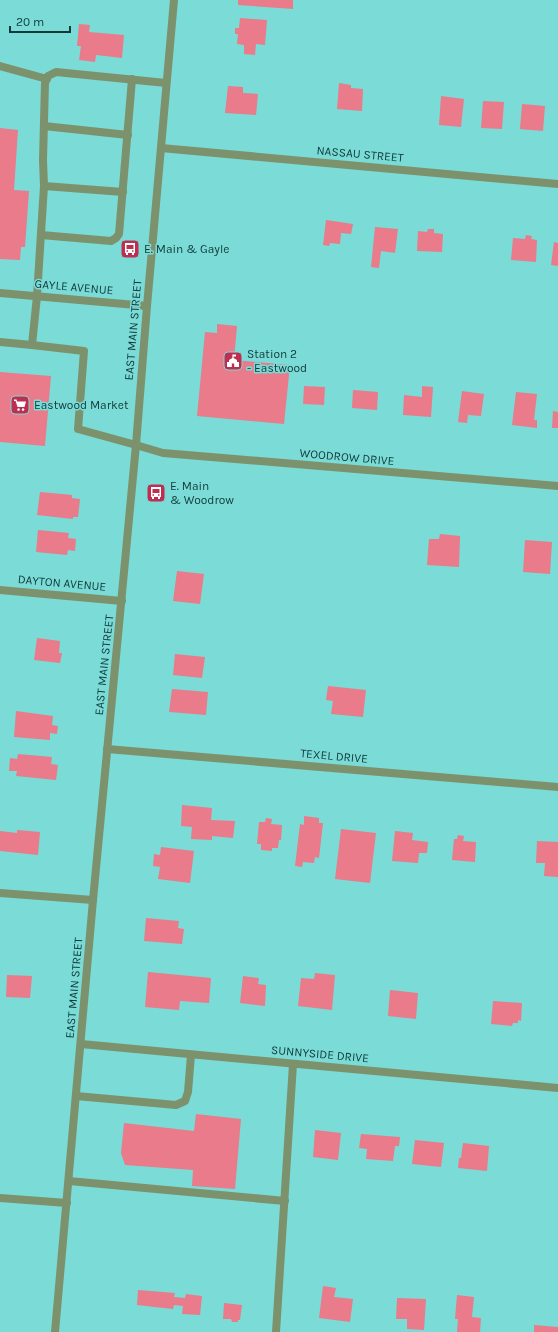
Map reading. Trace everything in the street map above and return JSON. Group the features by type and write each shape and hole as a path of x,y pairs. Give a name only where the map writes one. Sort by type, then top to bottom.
{"street":[{"name":"EAST MAIN STREET","path":"55,1332 93,900 136,445 174,0"},
{"path":"0,66 47,79"},
{"path":"0,342 32,345 37,296 44,186 43,160 45,83 48,76 56,72 166,83"},
{"path":"41,235 111,241 116,238 118,234 132,80"},
{"path":"44,126 128,135"},
{"name":"NASSAU STREET","path":"161,148 558,184"},
{"path":"44,186 122,192"},
{"name":"GAYLE AVENUE","path":"0,293 147,306"},
{"name":"WOODROW DRIVE","path":"32,345 84,351 78,429 163,453 558,486"},
{"name":"DAYTON AVENUE","path":"0,590 122,601"},
{"name":"TEXEL DRIVE","path":"108,749 558,787"},
{"path":"0,893 93,900"},
{"name":"SUNNYSIDE DRIVE","path":"81,1044 558,1088"},
{"path":"76,1096 176,1105 185,1101 188,1092 191,1055"},
{"path":"276,1332 286,1201 293,1064"},
{"path":"69,1181 286,1201"},
{"path":"0,1198 67,1203"}],"building":[{"path":"238,0 293,0 293,9 238,5"},
{"path":"240,18 267,20 265,45 256,44 255,55 244,54 244,45 237,44 238,34 235,34 235,28 239,28"},
{"path":"79,24 90,25 89,32 124,35 122,58 96,55 95,62 79,60 81,46 77,46"},
{"path":"339,83 351,85 351,88 363,89 362,111 337,109"},
{"path":"228,86 243,87 243,93 258,94 256,115 225,113"},
{"path":"441,96 464,99 461,127 439,125"},
{"path":"483,101 504,102 502,129 481,128"},
{"path":"522,104 545,106 543,131 520,129"},
{"path":"0,128 18,130 14,190 29,191 25,247 21,247 20,260 0,259"},
{"path":"326,220 353,224 351,234 341,233 340,244 330,243 329,246 323,245"},
{"path":"375,227 398,229 395,253 381,251 379,268 371,267"},
{"path":"428,229 434,229 434,233 443,234 442,252 417,251 418,231 427,232"},
{"path":"526,235 532,236 531,239 537,240 536,262 511,260 513,238 525,239"},
{"path":"554,242 558,243 558,266 551,265"},
{"path":"217,324 237,326 234,360 290,365 284,424 197,416 205,332 217,333"},
{"path":"0,372 51,376 45,446 0,442"},
{"path":"304,386 325,387 324,405 303,404"},
{"path":"422,386 433,387 431,417 403,415 404,395 422,397"},
{"path":"353,390 378,392 377,410 352,408"},
{"path":"462,391 484,394 481,416 468,415 467,423 458,422"},
{"path":"516,392 537,394 534,420 537,420 537,428 512,425"},
{"path":"553,411 558,412 558,428 552,428"},
{"path":"40,492 72,495 72,498 80,499 78,517 73,517 73,519 37,515"},
{"path":"38,530 69,533 68,538 76,539 75,551 68,550 67,555 36,552"},
{"path":"440,534 460,536 459,567 427,565 429,539 439,539"},
{"path":"525,540 552,542 550,574 523,572"},
{"path":"177,571 204,574 200,604 173,601"},
{"path":"37,638 60,641 59,653 62,653 60,663 34,660"},
{"path":"175,654 205,657 202,678 173,675"},
{"path":"328,686 366,690 363,717 331,714 333,701 326,700"},
{"path":"172,689 208,692 206,715 169,712"},
{"path":"16,711 53,716 52,725 58,726 57,734 50,733 50,740 14,737"},
{"path":"18,754 52,757 51,764 58,765 56,780 16,776 17,771 9,771 10,758 17,759"},
{"path":"182,805 212,808 211,820 235,821 233,838 212,836 212,840 191,839 192,827 181,826"},
{"path":"304,816 319,818 319,823 323,823 319,858 315,857 314,863 303,862 302,867 295,866 300,824 304,825"},
{"path":"266,818 272,819 271,824 282,825 281,840 279,840 278,848 272,848 272,851 261,850 261,844 257,844 259,822 265,822"},
{"path":"341,829 376,833 370,883 335,879"},
{"path":"17,830 40,832 38,855 0,851 0,831 17,833"},
{"path":"395,831 413,833 412,840 428,842 427,853 419,853 418,863 392,861"},
{"path":"458,835 464,836 463,841 476,842 475,862 452,860 454,839 457,839"},
{"path":"537,841 558,842 558,877 544,876 545,863 536,863"},
{"path":"161,847 194,851 190,883 158,879 160,867 153,866 154,854 160,855"},
{"path":"146,918 179,921 178,928 184,929 182,944 144,941"},
{"path":"148,972 211,978 209,1003 180,1001 179,1010 145,1007"},
{"path":"315,973 335,975 332,1010 298,1006 301,978 314,979"},
{"path":"7,975 32,976 30,998 6,997"},
{"path":"243,976 259,978 258,984 266,985 265,1006 240,1003"},
{"path":"390,990 418,993 416,1019 388,1016"},
{"path":"493,1001 522,1003 521,1021 518,1020 518,1023 513,1023 512,1026 491,1024"},
{"path":"196,1114 241,1119 235,1189 192,1186 193,1170 125,1165 121,1153 124,1123 194,1131"},
{"path":"315,1130 341,1133 338,1160 313,1157"},
{"path":"361,1134 400,1137 399,1146 395,1146 393,1161 366,1159 367,1149 359,1148"},
{"path":"415,1140 444,1143 441,1167 412,1164"},
{"path":"463,1143 489,1146 487,1171 458,1168"},
{"path":"323,1286 336,1288 334,1297 353,1299 350,1322 319,1318"},
{"path":"138,1290 175,1293 174,1297 185,1298 186,1294 202,1296 200,1315 182,1314 183,1306 174,1305 173,1309 137,1305"},
{"path":"457,1295 474,1297 472,1317 481,1318 480,1332 457,1332 458,1319 455,1319"},
{"path":"397,1298 426,1299 424,1330 407,1329 407,1319 396,1319"},
{"path":"224,1303 242,1305 240,1320 238,1320 238,1322 232,1322 231,1319 223,1319"},
{"path":"534,1325 558,1327 558,1332 534,1332"}],"place":[{"name":"E. Main & Gayle","path":"130,249"},
{"name":"Station 2 - Eastwood","path":"233,361"},
{"name":"Eastwood Market","path":"20,405"},
{"name":"E. Main & Woodrow","path":"156,493"}]}
